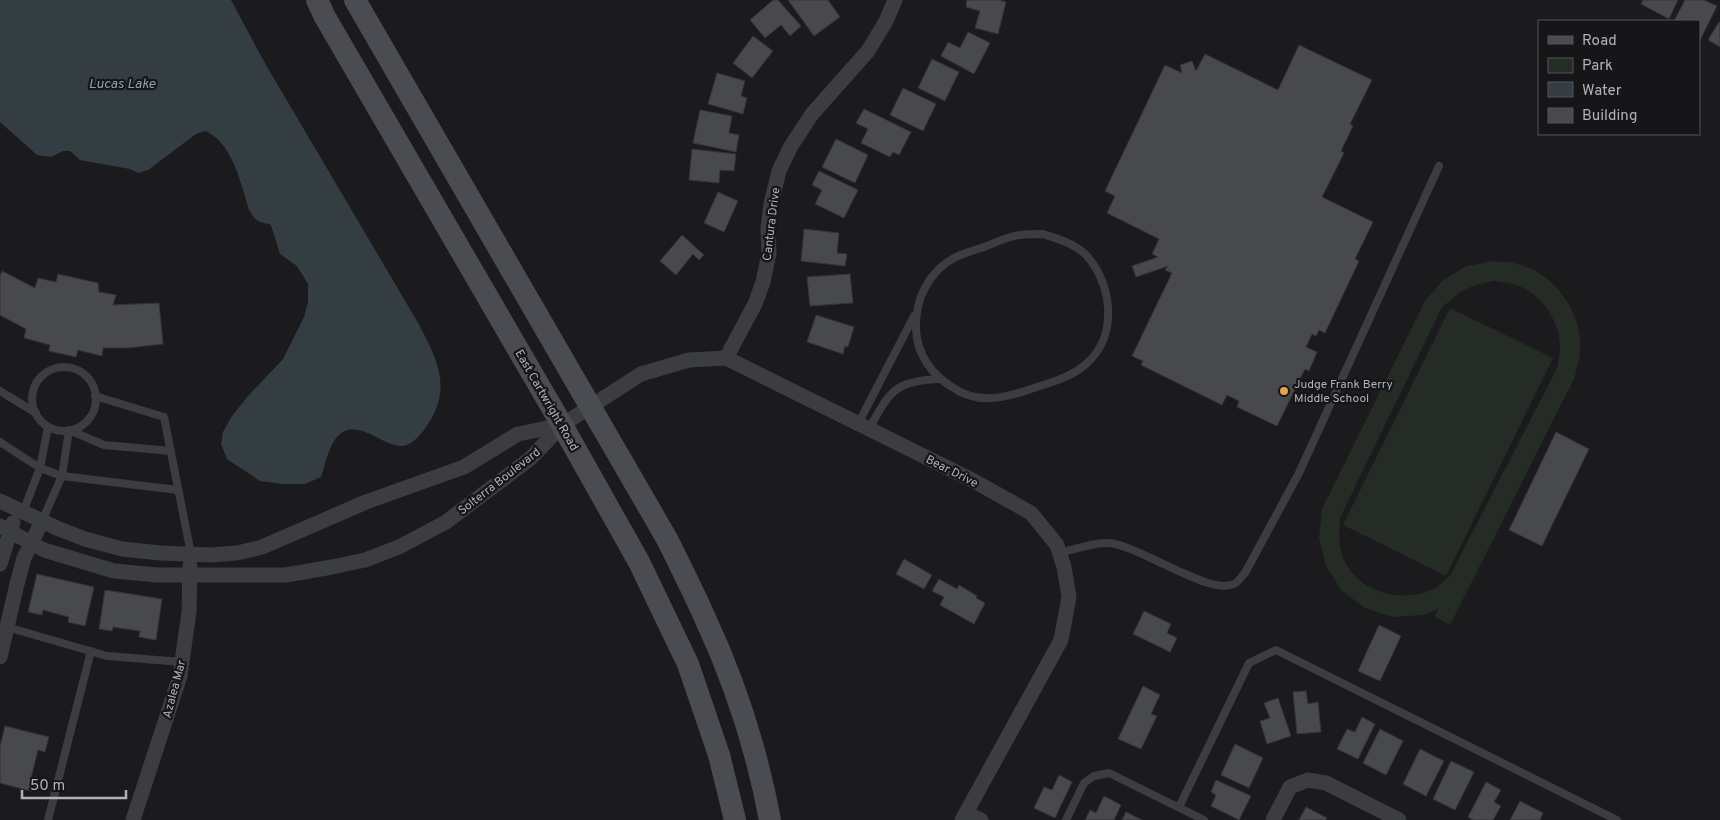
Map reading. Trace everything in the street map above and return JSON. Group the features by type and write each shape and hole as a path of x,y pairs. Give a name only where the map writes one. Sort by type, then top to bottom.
{"main road":[{"name":"East Cartwright Road","path":"317,0 325,17 562,425 639,562 688,664 719,755 735,820"},
{"path":"355,0 667,539 706,619 740,706 762,782 770,820"}],"street":[{"name":"Cantura Drive","path":"726,358 755,304 763,282 769,253 768,228 771,204 779,171 790,146 812,114 868,52 886,21 895,0"},
{"name":"Bear Drive","path":"562,425 641,374 688,360 726,358 974,481 1031,514 1057,546 1064,567 1069,597 1061,640 964,816"},
{"name":"Solterra Boulevard","path":"0,501 42,522 85,539 122,549 161,553 237,553 262,546 375,499 464,467 518,434 562,425"},
{"name":"Solterra Boulevard","path":"5,528 44,550 114,571 157,575 286,575 332,567 365,560 399,547 446,522 531,458 562,425"},
{"path":"0,564 5,528 20,512"},
{"path":"0,657 4,625 24,558 42,522"},
{"name":"Azalea Mar","path":"133,820 180,676 189,612 191,554"},
{"path":"1273,820 1290,787 1308,780 1326,783 1399,820"},
{"path":"964,816 981,820"}],"lane":[{"path":"1059,553 1108,542 1206,582 1221,585 1233,584 1245,573 1299,473 1439,166"},
{"path":"864,426 915,314 922,291 936,272 955,257 1019,235 1043,234 1066,241 1085,254 1100,274 1108,296 1108,321 1101,344 1087,363 1068,377 1005,398 982,399 959,392 939,379 924,360 916,338 915,314"},
{"path":"67,367 85,375 91,383 96,402 93,412 80,427 69,430 58,430 48,427 40,420 36,413 32,399 34,388 39,379 47,372 67,367"},
{"path":"864,426 887,397 899,387 909,382 939,379"},
{"path":"0,390 36,413"},
{"path":"95,396 164,417 191,554"},
{"path":"20,512 40,468 48,427"},
{"path":"69,430 104,445 171,451"},
{"path":"42,522 62,476 69,430"},
{"path":"0,442 40,468 62,476 178,490"},
{"path":"4,625 107,656 182,662"},
{"path":"1178,807 1249,663 1276,650 1617,820"},
{"path":"48,820 91,651"},
{"path":"1066,820 1084,783 1094,776 1109,773 1204,820"}],"green space":[{"path":"1494,261 1511,263 1534,270 1545,277 1565,298 1572,310 1580,337 1580,351 1575,377 1450,625 1435,617 1438,609 1423,615 1393,617 1365,608 1342,591 1326,566 1319,538 1322,509 1425,301 1443,280 1467,266","holes":["1494,281 1511,283 1523,288 1532,293 1547,309 1553,318 1559,338 1560,351 1557,368 1451,574 1436,588 1421,593 1395,595 1371,588 1360,581 1344,560 1339,534 1340,518 1441,309 1465,290"]},
{"path":"1450,308 1553,358 1446,576 1343,525"}],"water":[{"name":"Lucas Lake","path":"0,0 231,0 266,65 417,321 431,349 440,375 439,402 424,430 417,438 407,445 399,446 359,430 345,431 332,444 321,477 305,484 260,481 227,459 221,444 223,432 232,416 248,396 283,359 304,317 308,302 308,284 297,266 280,254 271,225 254,218 226,150 220,142 205,131 196,134 148,170 138,173 130,169 80,160 70,151 63,151 51,157 37,155 0,122"}],"building":[{"path":"773,0 778,0 801,26 790,36 781,25 765,38 750,20"},
{"path":"788,0 828,0 840,17 814,36"},
{"path":"967,0 999,0 1006,2 998,34 975,28 980,11 966,7"},
{"path":"1643,0 1678,0 1669,19 1641,4"},
{"path":"1685,0 1704,0 1717,6 1700,40 1700,20 1675,20"},
{"path":"1720,22 1720,47 1708,40"},
{"path":"968,32 990,43 974,74 941,56 948,42 960,48"},
{"path":"753,36 773,51 752,78 733,63"},
{"path":"1299,45 1372,80 1350,124 1353,126 1341,151 1344,153 1322,197 1373,222 1355,259 1359,261 1325,333 1319,330 1316,336 1312,334 1306,347 1317,352 1309,371 1305,369 1277,426 1237,407 1239,401 1227,395 1222,405 1141,365 1143,361 1132,356 1172,273 1165,270 1168,266 1136,277 1132,266 1158,257 1152,254 1159,239 1107,213 1115,196 1105,191 1165,65 1182,73 1180,65 1192,61 1196,71 1205,54 1278,90"},
{"path":"932,59 959,72 945,101 918,88"},
{"path":"717,73 745,81 741,96 747,98 743,114 708,104"},
{"path":"903,88 936,104 923,131 890,115"},
{"path":"864,109 911,132 899,155 893,152 890,157 861,143 868,129 856,123"},
{"path":"700,110 732,116 729,133 739,135 736,152 693,143"},
{"path":"836,139 868,155 855,183 822,167"},
{"path":"692,149 736,154 734,171 720,170 719,183 689,180"},
{"path":"819,171 858,190 844,218 815,204 822,190 812,185"},
{"path":"718,192 738,201 724,232 704,223"},
{"path":"804,229 839,233 837,253 847,254 845,266 801,261"},
{"path":"682,235 704,255 699,260 693,254 676,275 660,261"},
{"path":"2,271 35,288 38,278 56,282 58,274 98,283 99,292 116,295 113,305 159,303 163,344 128,348 103,348 102,356 78,350 76,357 49,351 50,345 24,338 26,329 0,315 0,276"},
{"path":"850,274 853,303 810,306 807,277"},
{"path":"816,315 854,327 848,347 845,346 843,354 807,342"},
{"path":"1556,432 1589,449 1542,546 1509,530"},
{"path":"904,559 932,575 924,589 896,574"},
{"path":"37,574 94,587 85,626 68,622 69,617 43,610 42,615 28,612"},
{"path":"939,579 957,589 959,585 985,603 974,624 940,605 944,597 932,591"},
{"path":"105,590 162,599 156,640 139,637 140,631 113,627 112,631 99,629"},
{"path":"1144,611 1171,624 1167,633 1177,638 1170,652 1133,634"},
{"path":"1379,625 1401,636 1380,681 1358,671"},
{"path":"1143,686 1160,695 1151,714 1157,716 1141,749 1118,739"},
{"path":"1306,691 1308,704 1318,702 1321,732 1297,734 1293,692"},
{"path":"1278,698 1291,736 1267,744 1260,721 1270,718 1264,703"},
{"path":"1362,717 1375,724 1358,759 1337,749 1347,729 1355,732"},
{"path":"5,726 49,737 45,752 38,750 31,778 37,780 34,792 0,783 0,747"},
{"path":"1380,729 1403,741 1386,775 1363,763"},
{"path":"1235,744 1263,758 1249,788 1221,775"},
{"path":"1420,749 1444,761 1426,796 1403,784"},
{"path":"1451,761 1474,772 1455,810 1433,799"},
{"path":"1059,775 1072,782 1055,818 1034,808 1044,787 1052,790"},
{"path":"1216,780 1251,796 1239,820 1211,806 1216,795 1211,792"},
{"path":"1486,782 1501,790 1494,802 1501,806 1493,820 1473,820 1468,817"},
{"path":"1104,796 1121,805 1114,820 1085,820 1090,810 1096,813"},
{"path":"1520,801 1543,813 1540,820 1510,820"},
{"path":"1306,807 1327,818 1325,820 1299,820"},
{"path":"1126,812 1142,820 1122,820"}],"place":[{"name":"Judge Frank Berry Middle School","path":"1284,391"}]}
